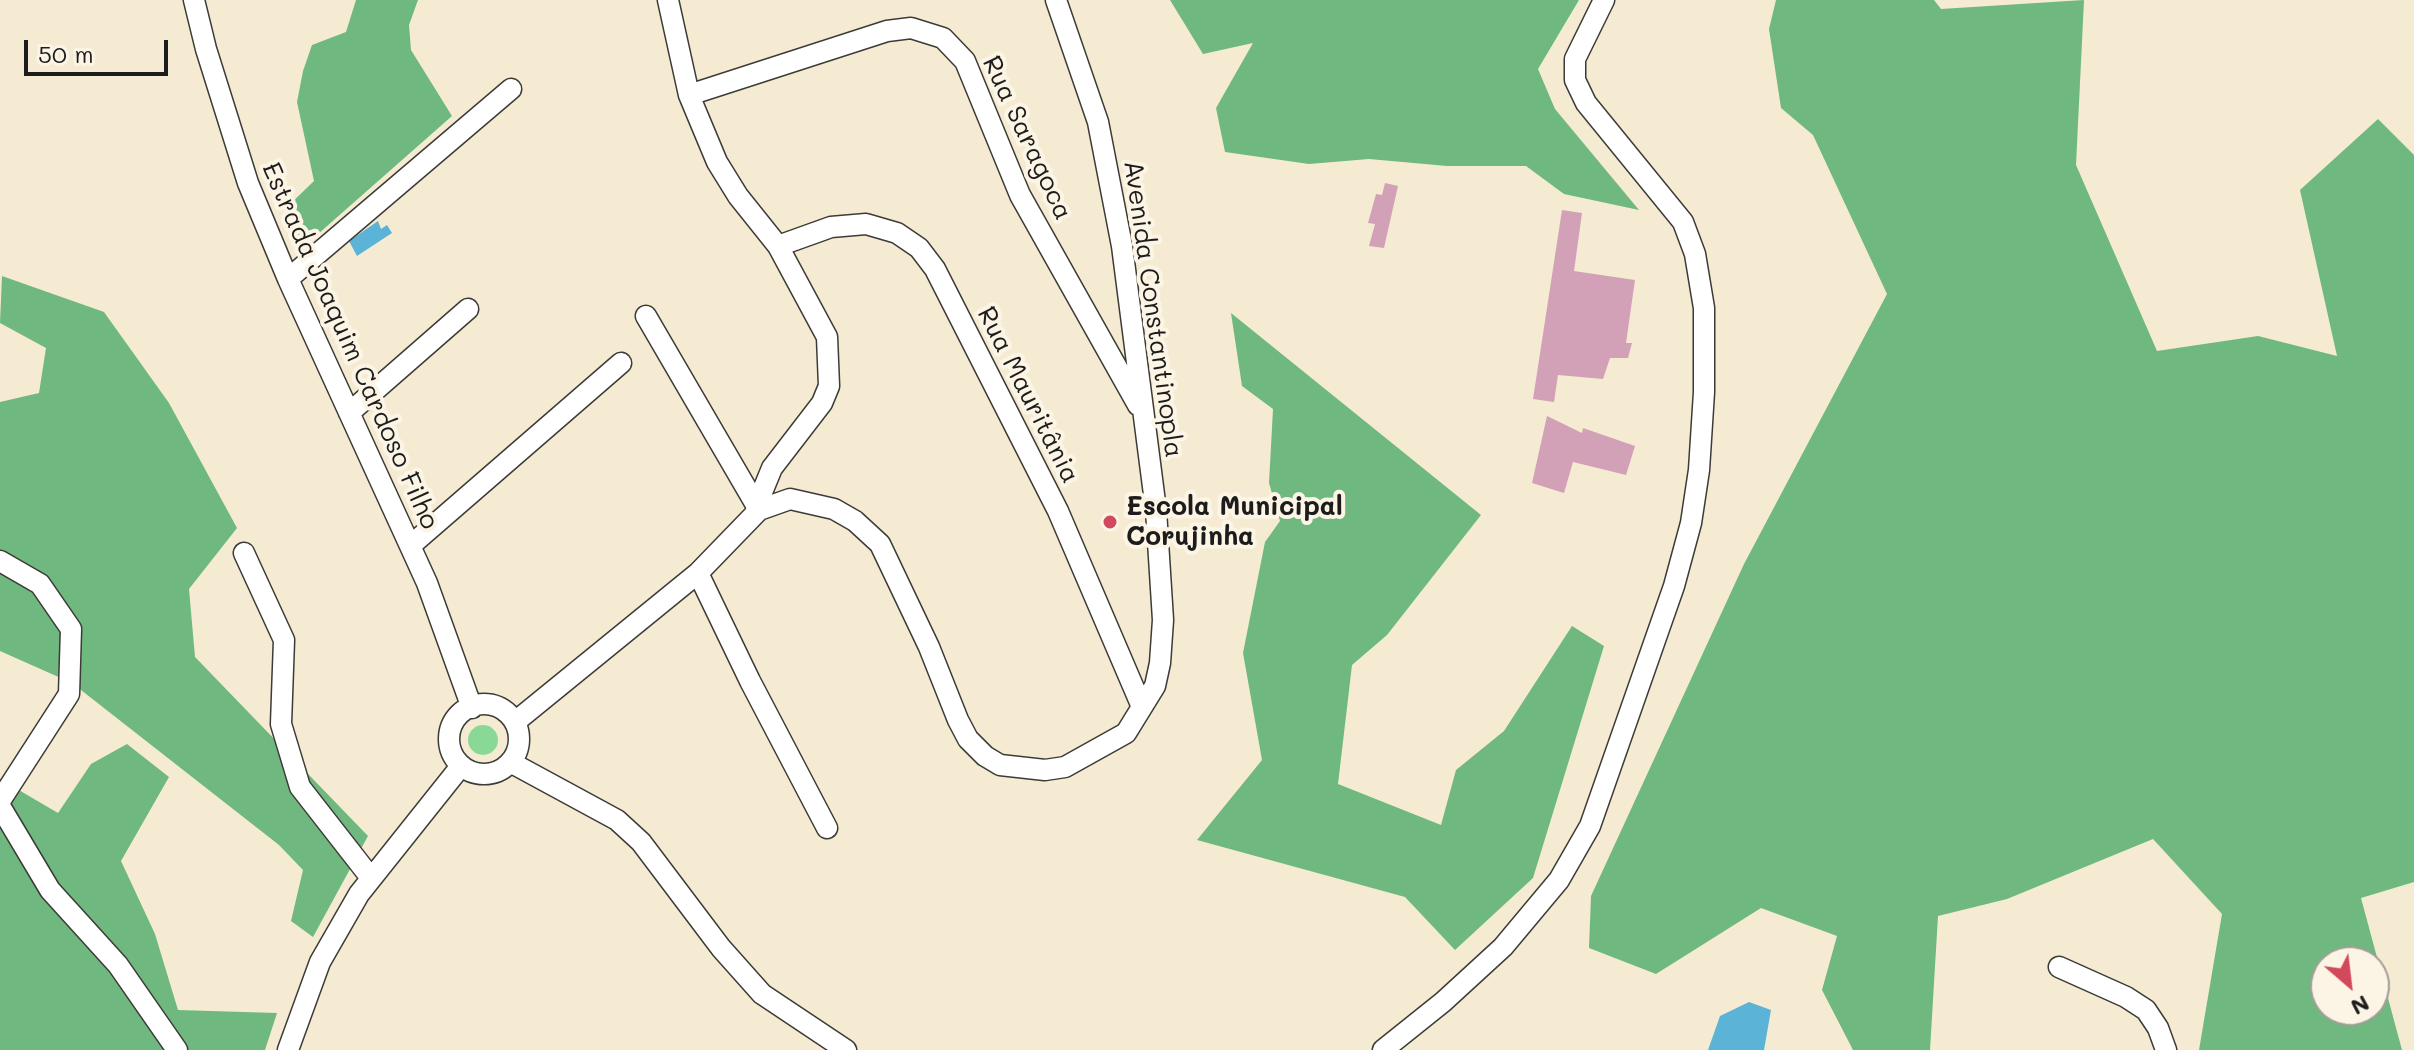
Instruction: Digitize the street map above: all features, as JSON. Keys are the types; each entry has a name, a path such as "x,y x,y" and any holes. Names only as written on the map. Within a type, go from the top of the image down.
{"street":[{"name":"Estrada Joaquim Cardoso Filho","path":"194,0 233,138 288,279 410,546 472,708"},
{"path":"515,722 698,573 758,509 772,468 812,419 829,386 827,337 778,246 729,182 689,95 668,0"},
{"name":"Avenida Constantinopla","path":"758,509 790,499 805,500 834,509 868,531 880,544 968,739 1000,765 1029,771 1065,767 1126,733 1155,686 1163,620 1156,510 1122,246 1098,122 1056,0"},
{"path":"1383,1050 1443,1002 1503,947 1559,880 1583,839 1674,586 1691,523 1699,470 1704,392 1704,308 1695,254 1683,222 1586,103 1575,80 1575,59 1604,0"},
{"name":"Rua Saragoca","path":"689,95 887,31 911,28 943,38 965,61 1020,195 1142,413"},
{"path":"288,279 511,89"},
{"name":"Rua Mauritânia","path":"778,246 831,227 866,224 897,233 919,248 935,269 1058,511 1142,707"},
{"path":"349,413 468,309"},
{"path":"646,316 758,509"},
{"path":"410,546 621,363"},
{"path":"244,553 284,640 281,724 300,787 371,878"},
{"path":"0,561 40,584 71,629 69,694 0,804 50,890 118,965 177,1050"},
{"path":"698,573 827,828"},
{"path":"490,704 508,714 515,722 519,741 510,762 489,774 461,766 450,748 450,730 459,714 472,708 490,704"},
{"path":"510,762 617,820 641,842 721,948 762,994 846,1050"},
{"path":"288,1050 320,962 371,878 461,766"},
{"path":"2059,967 2126,997 2146,1010 2158,1028 2166,1050"}],"green space":[{"path":"356,0 418,0 409,25 411,50 452,116 301,249 285,209 314,181 297,102 303,71 312,45 346,32"},
{"path":"1170,0 1579,0 1538,69 1555,109 1639,210 1564,194 1526,166 1447,166 1369,159 1309,164 1225,152 1216,108 1253,43 1203,54"},
{"path":"1776,0 1934,0 1941,9 2084,0 2076,165 2157,351 2258,336 2337,356 2300,190 2378,119 2414,155 2414,882 2361,898 2374,946 2310,946 2310,1026 2390,1026 2390,1006 2402,1050 2199,1050 2222,914 2153,839 2007,899 1938,916 1930,1050 1853,1050 1822,990 1837,936 1761,908 1656,974 1589,948 1591,896 1744,564 1887,294 1813,135 1781,108 1769,29"},
{"path":"2,276 104,312 169,403 237,528 189,589 195,657 368,836 313,937 291,921 303,870 279,845 72,683 0,651 0,402 39,393 46,348 0,323"},
{"path":"1231,313 1481,515 1387,635 1352,665 1338,784 1441,825 1456,770 1504,731 1572,626 1604,646 1533,878 1455,950 1405,897 1197,840 1262,760 1243,653 1265,542 1280,521 1269,483 1273,409 1242,386"},
{"path":"483,725 494,729 498,740 494,751 483,755 472,751 468,740 472,729"},
{"path":"127,744 169,777 121,861 155,934 178,1010 277,1013 265,1050 0,1050 0,779 58,813 91,764"}],"water":[{"path":"378,221 381,229 387,225 392,233 357,256 349,241"},
{"path":"1749,1002 1771,1010 1764,1050 1708,1050 1720,1016"}],"building":[{"path":"1385,183 1398,186 1384,248 1369,246 1375,224 1368,223 1376,194 1382,195"},
{"path":"1562,210 1582,213 1574,271 1635,280 1626,343 1632,343 1628,358 1610,358 1603,379 1558,375 1554,402 1533,399"},
{"path":"1547,416 1582,433 1583,428 1635,446 1626,475 1573,462 1564,493 1532,483"}],"place":[{"name":"Escola Municipal Corujinha","path":"1110,522"}]}
